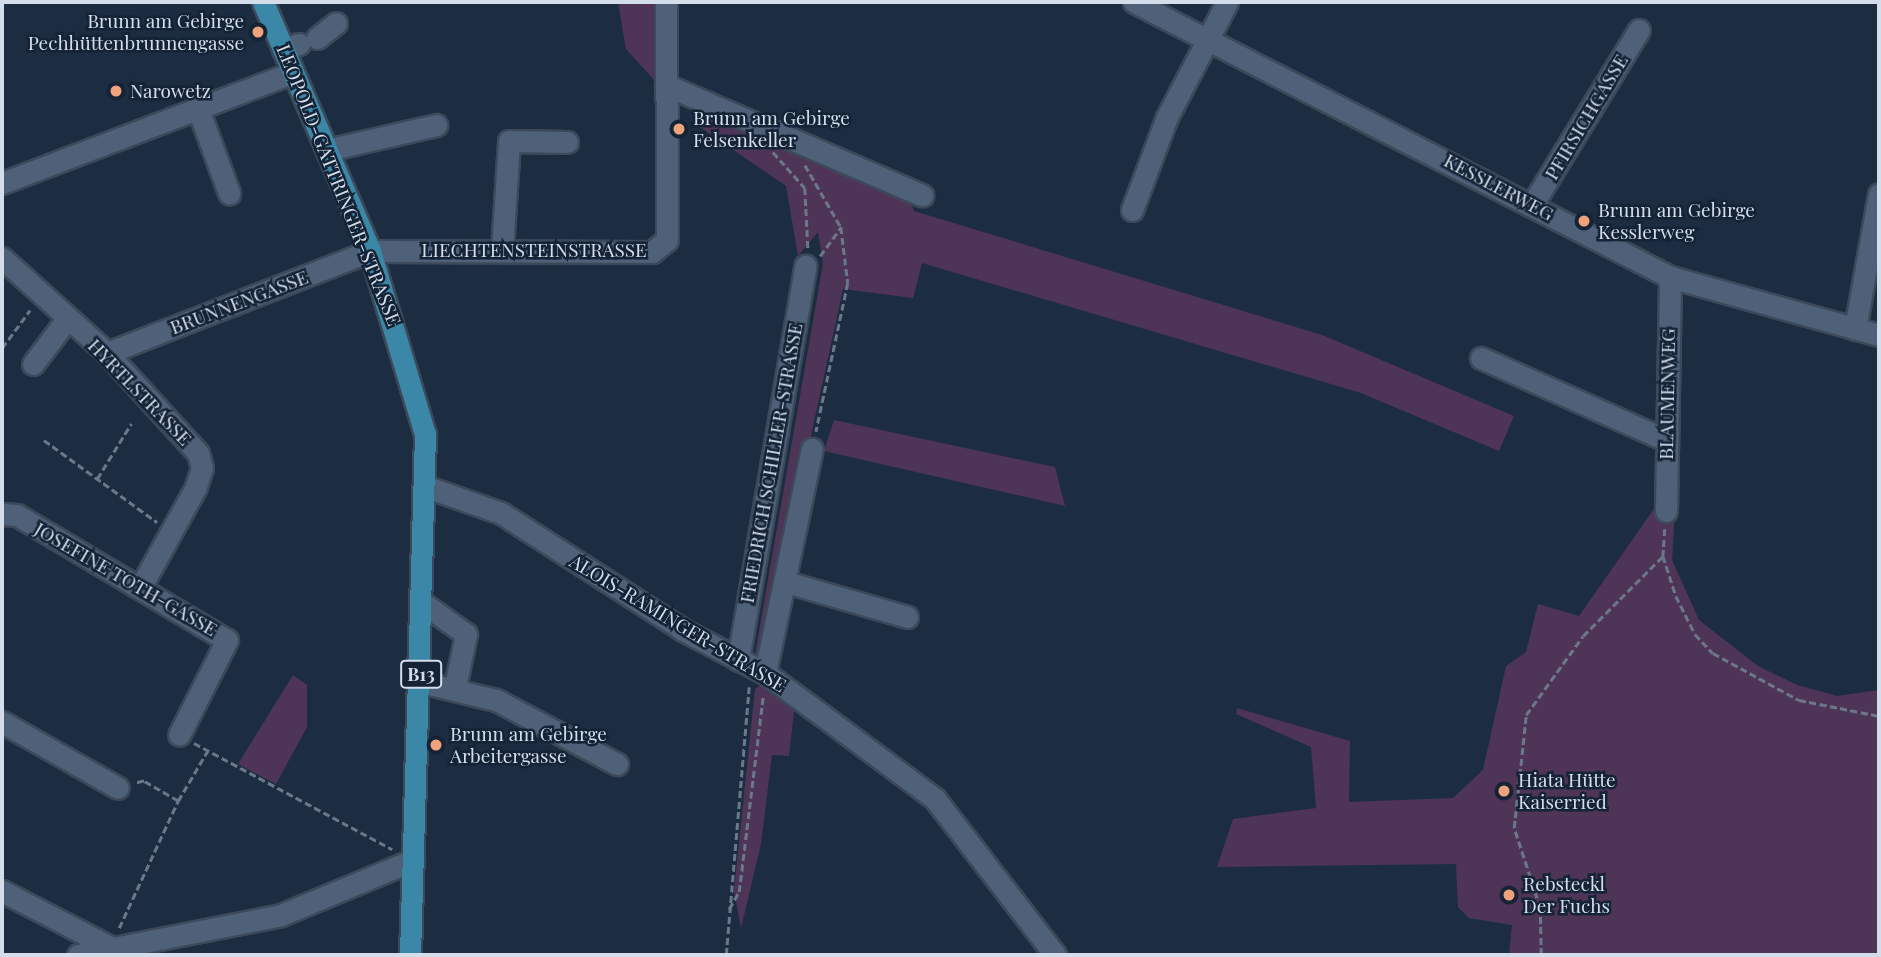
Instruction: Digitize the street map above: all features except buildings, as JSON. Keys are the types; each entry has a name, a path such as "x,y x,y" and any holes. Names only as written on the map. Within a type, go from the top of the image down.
{"main road":[{"name":"LEOPOLD-GATTRINGER-STRASSE","path":"262,2 300,44 292,73 370,251 413,378 428,487 421,681 403,864 410,955"}],"street":[{"name":"LIECHTENSTEINSTRASSE","path":"370,251 652,252 667,240 666,2"},
{"name":"KESSLERWEG","path":"1134,2 1208,36 1670,277 1879,335"},
{"path":"1132,210 1167,117 1227,2"},
{"path":"300,44 336,23"},
{"name":"PFIRSICHGASSE","path":"1532,205 1639,30"},
{"path":"2,183 292,73"},
{"path":"666,85 922,195"},
{"path":"198,109 229,193"},
{"path":"327,150 436,125"},
{"path":"502,250 509,141 567,142"},
{"path":"1855,329 1879,194"},
{"name":"BRUNNENGASSE","path":"107,353 370,251"},
{"name":"HYRTLSTRASSE","path":"2,258 40,296 107,353 198,453 202,468 171,533 140,588"},
{"name":"FRIEDRICH SCHILLER-STRASSE","path":"752,667 805,266"},
{"name":"BLAUMENWEG","path":"1666,511 1670,277"},
{"path":"33,364 66,319"},
{"path":"1481,358 1666,440"},
{"path":"752,667 786,582 812,449"},
{"name":"ALOIS-RAMINGER-STRASSE","path":"428,487 501,513 752,667 935,799 1055,955"},
{"name":"JOSEFINE TOTH-GASSE","path":"2,514 17,515 227,640 179,735"},
{"path":"786,582 907,617"},
{"path":"424,604 466,634 455,687"},
{"path":"421,681 455,687 496,700 617,764"},
{"path":"2,722 118,788"},
{"path":"78,955 281,915 403,864"},
{"path":"2,891 110,947"}],"path":[{"path":"768,146 805,188 805,266 813,265 841,227"},
{"path":"803,163 841,227 848,284 812,449"},
{"path":"2,348 40,296"},
{"path":"97,479 131,424"},
{"path":"44,440 171,533"},
{"path":"1666,511 1664,556 1695,635 1734,668 1799,700 1879,716"},
{"path":"1541,955 1540,908 1514,828 1526,715 1583,636 1664,556"},
{"path":"727,911 739,892 752,667"},
{"path":"726,955 727,911 752,667"},
{"path":"179,735 394,850 403,864"},
{"path":"110,947 178,801 208,750"},
{"path":"118,788 144,781 178,801"}],"shaded area":[{"path":"618,2 656,2 656,82 626,49"},
{"path":"712,109 909,197 914,211 1322,335 1514,416 1499,451 1361,393 922,263 913,298 843,289 763,656 755,654 823,264 818,232 798,256 786,186 700,127"},
{"path":"834,420 1055,467 1065,506 824,451"},
{"path":"1677,476 1672,560 1699,620 1758,666 1797,685 1837,696 1879,690 1879,955 1509,955 1512,925 1469,918 1458,907 1456,864 1217,867 1233,819 1316,808 1311,747 1236,714 1237,708 1350,741 1349,802 1453,798 1483,770 1506,666 1526,652 1538,604 1579,616"},
{"path":"293,675 307,685 307,727 276,784 238,764"},
{"path":"762,684 795,703 789,756 772,755 761,844 741,928 734,891 755,689"}],"place":[{"name":"Brunn am Gebirge Pechhüttenbrunnengasse","path":"258,32"},
{"name":"Narowetz","path":"116,91"},
{"name":"Brunn am Gebirge Felsenkeller","path":"679,129"},
{"name":"Brunn am Gebirge Kesslerweg","path":"1584,221"},
{"name":"Brunn am Gebirge Arbeitergasse","path":"436,745"},
{"name":"Hiata Hütte Kaiserried","path":"1504,791"},
{"name":"Rebsteckl Der Fuchs","path":"1509,895"}]}
